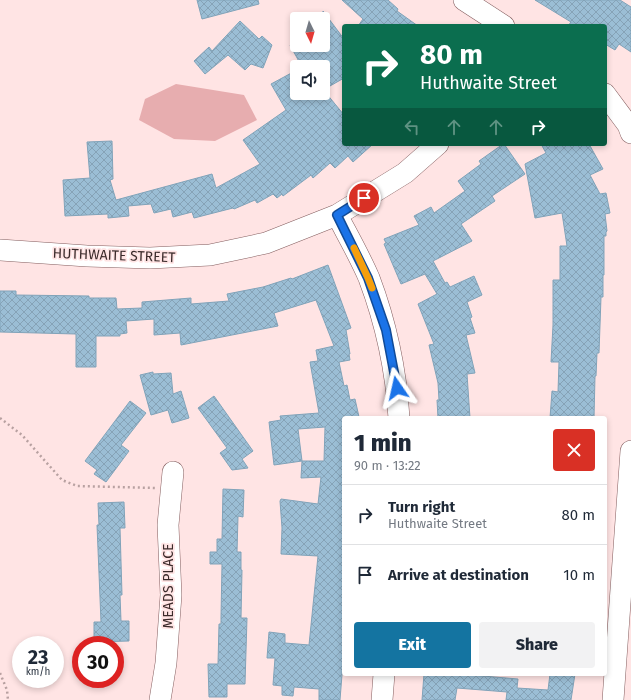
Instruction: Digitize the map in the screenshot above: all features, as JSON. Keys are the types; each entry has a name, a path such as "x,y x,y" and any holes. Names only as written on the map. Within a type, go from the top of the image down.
{"street":[{"path":"464,0 501,24"},
{"path":"607,97 628,125 631,133"},
{"name":"HUTHWAITE STREET","path":"0,250 87,256 150,258 210,255 266,243 337,215 405,173 436,146"},
{"path":"337,215 368,278 386,330 397,388 398,416"},
{"path":"613,700 624,636 631,451"},
{"name":"MEADS PLACE","path":"160,700 166,663 171,595 168,526 172,481"},
{"path":"382,700 384,676"}],"path":[{"path":"0,418 22,435 62,480 77,486 172,481"},
{"path":"0,673 7,690 8,700"}],"shaded area":[{"path":"176,84 244,95 257,120 215,141 174,139 139,120 145,99"}],"building":[{"path":"197,0 258,0 259,4 202,19"},
{"path":"342,0 388,0 398,9 397,11 415,24 359,24 363,19"},
{"path":"535,0 620,0 631,7 631,52 619,44 615,50 607,45 607,24 570,24 571,22"},
{"path":"330,20 342,36 342,79 330,86 330,60 298,60 294,52 330,52"},
{"path":"240,21 259,39 262,36 272,45 263,68 251,64 245,70 228,55 205,74 194,61 209,47 212,51"},
{"path":"290,74 290,100 330,100 330,98 342,113 342,146 371,146 353,162 348,156 335,168 330,163 313,178 311,175 283,196 282,194 277,198 273,194 257,203 255,200 234,209 194,218 192,212 173,217 171,209 154,213 151,204 128,206 129,216 108,218 108,214 65,216 63,180 90,178 87,142 112,141 113,179 110,180 116,200 212,174 216,188 260,164 243,140 286,110 271,84"},
{"path":"500,146 505,146 525,174 492,196 495,201 461,224 472,241 433,261 445,283 447,282 450,287 474,276 482,295 467,302 475,333 466,335 475,373 467,374 470,416 438,416 438,383 429,345 434,344 418,304 437,294 425,274 401,284 384,244 386,243 384,239 419,225 414,216 431,207 434,213 465,191 458,181 481,164 479,161"},
{"path":"542,146 590,146 603,169 590,175 600,194 606,193 610,213 605,214 607,231 606,236 604,236 603,297 601,297 599,353 597,353 595,376 594,416 550,416 552,391 558,392 559,362 551,362 553,280 560,280 560,246 567,246 562,213 535,218 525,164 546,153"},
{"path":"328,265 351,328 346,330 350,360 339,362 344,386 347,385 350,400 355,399 359,416 342,416 342,675 340,700 319,700 319,689 294,687 293,696 282,695 282,686 273,685 275,658 267,658 269,632 285,634 285,643 309,645 318,556 281,554 282,528 280,501 281,499 318,504 321,477 301,478 302,461 274,465 269,422 281,420 280,416 319,413 310,362 318,361 316,350 334,346 316,300 274,313 278,326 181,345 180,333 154,335 154,319 126,321 127,333 120,334 120,336 96,336 96,367 76,367 76,334 0,332 0,291 16,291 16,295 116,298 117,309 142,308 142,302 191,298 191,304 229,301 227,294 263,287 291,278 292,279","holes":["325,427 324,461 302,461 298,429"]},
{"path":"153,372 153,374 171,373 173,394 181,391 189,418 172,423 168,410 151,415 140,375"},
{"path":"214,396 253,451 242,459 248,468 232,470 220,453 227,448 198,408"},
{"path":"130,401 146,413 121,445 129,451 106,482 94,474 97,470 85,461"},
{"path":"223,489 244,490 243,517 238,516 237,552 241,552 241,618 247,618 245,684 227,684 227,697 209,697 208,664 218,664 219,624 221,624 222,564 210,564 210,552 217,552 217,539 222,539"},
{"path":"124,502 125,528 120,528 122,595 120,595 121,621 129,621 129,641 124,641 124,636 94,636 94,622 101,622 97,525 99,525 98,503"},
{"path":"424,676 483,676 518,679 517,688 548,690 550,676 575,676 571,700 506,700 507,692 457,688 455,700 422,700"}],"slow traffic":[{"path":"354,248 372,288"}],"route":[{"path":"364,198 337,215 368,278 386,330 397,388"}]}
